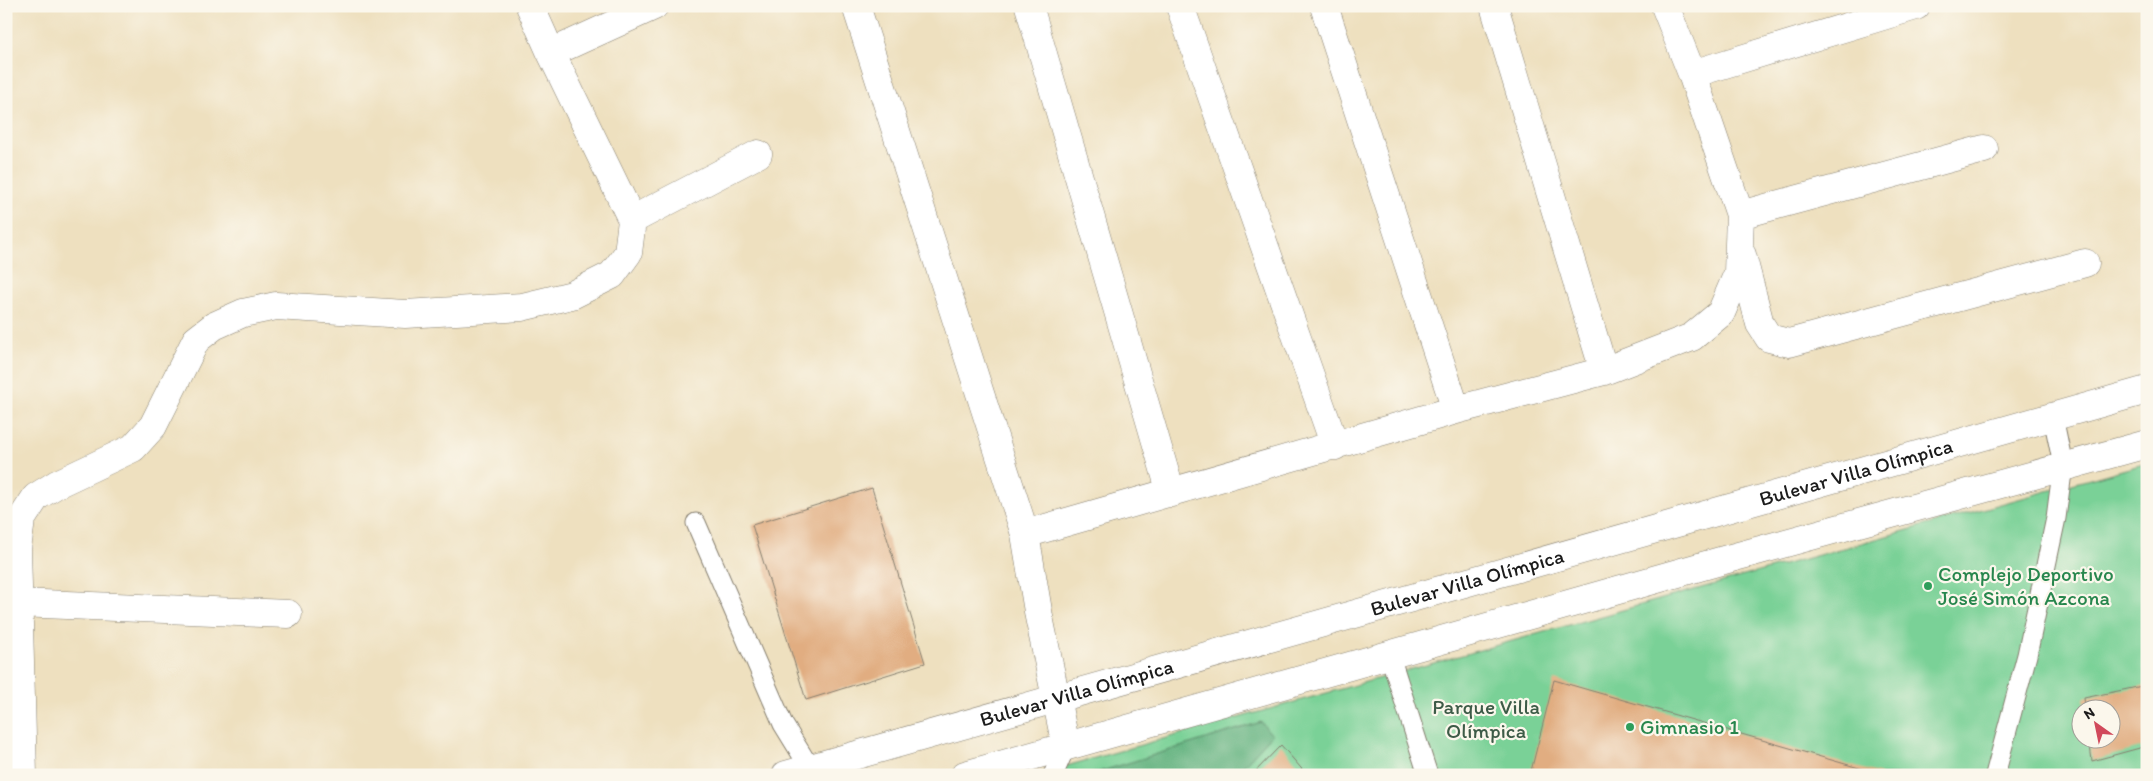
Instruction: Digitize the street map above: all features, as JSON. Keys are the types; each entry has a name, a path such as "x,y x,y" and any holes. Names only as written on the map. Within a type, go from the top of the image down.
{"street":[{"path":"23,775 17,548 21,520 36,497 56,484 133,448 153,426 196,340 214,326 243,313 276,306 405,314 522,307 572,296 612,275 628,253 632,220 530,6"},
{"path":"551,53 654,6"},
{"path":"856,6 1025,534 1066,746"},
{"path":"1029,6 1171,492"},
{"path":"1180,6 1334,446"},
{"path":"1324,6 1456,410"},
{"path":"1494,6 1604,371"},
{"path":"1025,534 1456,410 1604,371 1692,337 1722,313 1738,273 1741,249 1740,215 1692,74 1665,6"},
{"path":"1692,74 1916,6"},
{"path":"1740,215 1984,149"},
{"path":"632,220 758,154"},
{"path":"1741,249 1760,324 1769,338 1789,343 2085,263"},
{"name":"Bulevar Villa Olímpica","path":"798,771 1056,700 2147,390"},
{"path":"965,775 2147,444"},
{"path":"18,603 288,614"}],"lane":[{"path":"1995,775 2027,655 2056,518 2063,466 2052,417"},
{"path":"696,523 783,724 798,771"},
{"path":"1390,656 1428,775"},
{"path":"1053,775 1066,746"}],"green space":[{"name":"Complejo Deportivo José Simón Azcona","path":"2147,463 2147,775 1034,775"},
{"path":"1261,722 1272,735 1235,775 1089,775"}],"building":[{"path":"872,488 925,663 806,700 752,525"},
{"name":"Gimnasio 1","path":"1554,680 1880,774 1880,775 1530,775"},
{"path":"2147,685 2147,746 2092,761 2090,748 2120,748 2120,698 2084,698"},
{"path":"1281,745 1307,775 1252,775"}],"place":[{"name":"Complejo Deportivo José Simón Azcona","path":"1928,586"},
{"name":"Gimnasio 1","path":"1630,727"}],"park label":[{"name":"Parque Villa Olímpica","path":"1486,719"}]}
